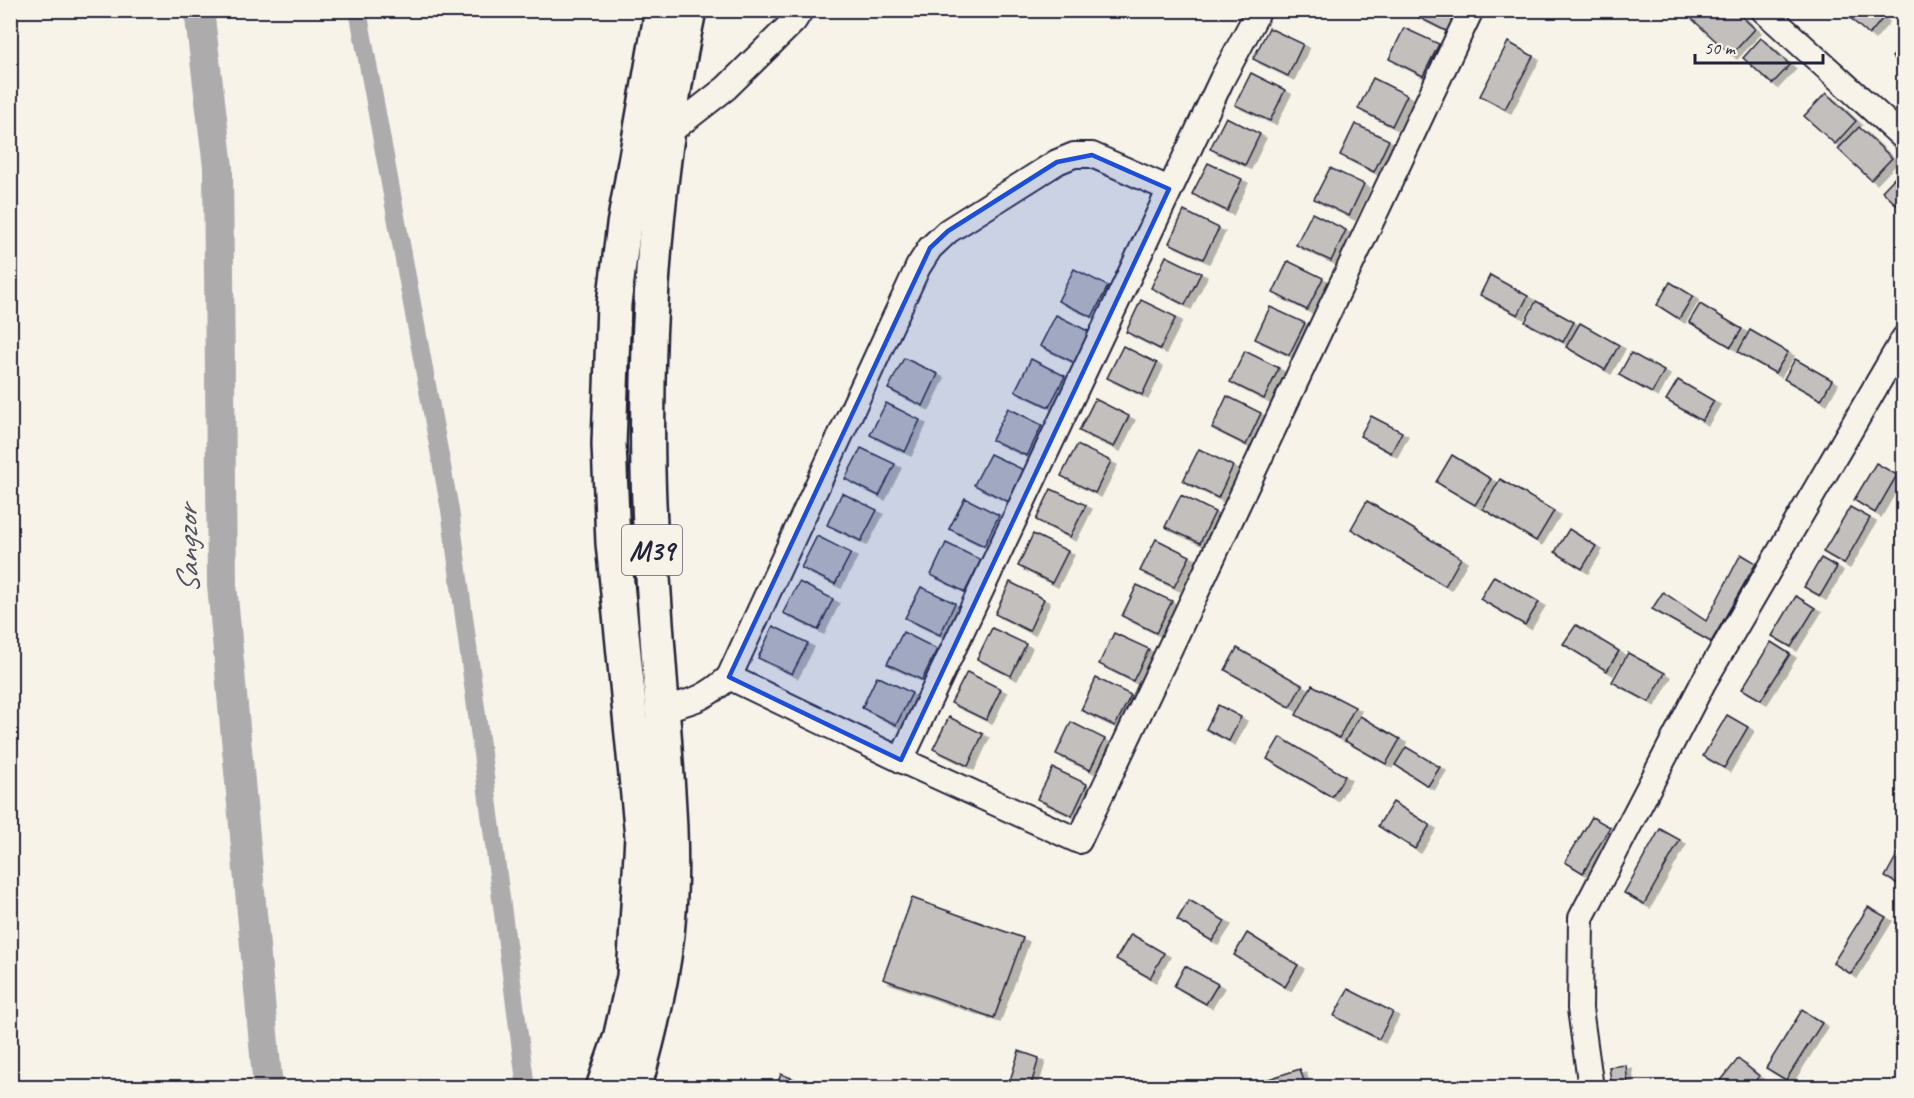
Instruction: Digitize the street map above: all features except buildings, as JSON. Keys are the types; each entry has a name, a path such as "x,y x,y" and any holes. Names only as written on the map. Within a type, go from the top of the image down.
{"highway":[{"name":"M39","path":"603,1088 620,1040 634,977 642,836 613,543 609,444 614,304 624,225 662,10"},
{"name":"M39","path":"634,1088 649,1038 661,979 669,912 671,833 651,537 648,472 648,350 653,251 667,134 689,10"},
{"path":"613,543 620,549 634,553 643,548 651,537"}],"street":[{"path":"667,134 726,88 794,21 801,10"},
{"path":"901,760 1169,189 1222,79 1259,10"},
{"path":"729,677 901,760 1078,841 1471,10"},
{"path":"1763,10 1904,138"},
{"path":"663,709 691,702 712,693 729,677 918,267 930,248 948,231 1057,162 1074,155 1092,155 1169,189"},
{"path":"1591,1088 1580,1009 1581,918 1703,683 1904,339"}],"highlighted area":[{"path":"1092,155 1169,189 901,760 729,677 930,248 948,231 1057,162"}],"waterway":[{"name":"Sangzor","path":"199,10 218,167 222,585 268,1088"},
{"path":"358,10 450,510 526,1088"}]}
